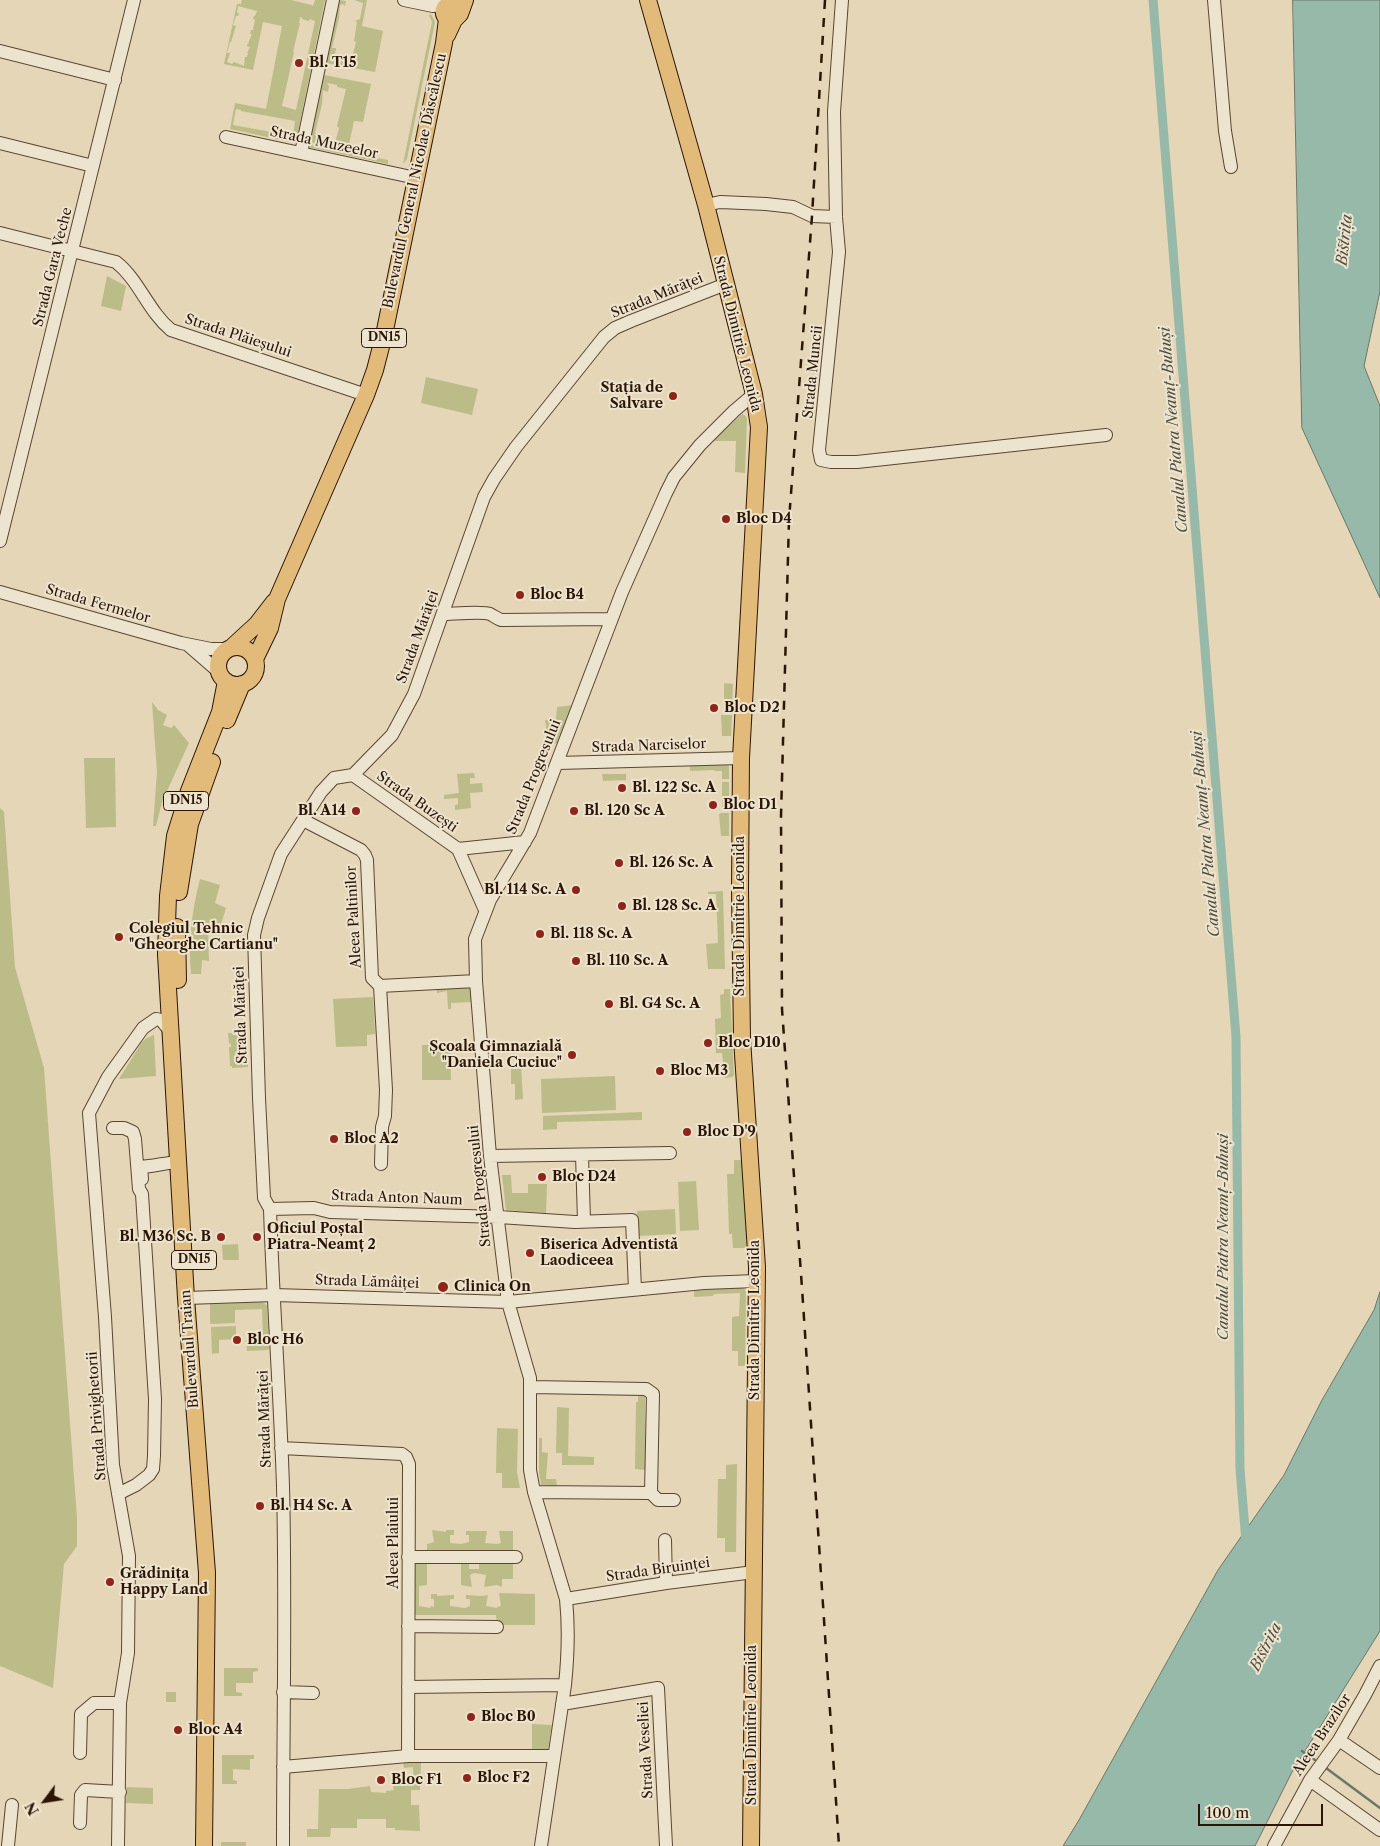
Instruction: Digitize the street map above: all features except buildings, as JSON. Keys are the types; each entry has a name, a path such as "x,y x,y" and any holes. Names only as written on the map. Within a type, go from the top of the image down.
{"main road":[{"name":"Strada Dimitrie Leonida","path":"648,0 706,205 754,394 759,427 741,758 740,984 756,1280 751,1846"},
{"name":"Bulevardul General Nicolae Dăscălescu","path":"255,659 270,628 277,599 366,395 375,370 384,335 451,8"},
{"name":"Bulevardul General Nicolae Dăscălescu","path":"230,648 257,624 277,599"},
{"path":"230,648 248,650 255,659"},
{"name":"DN15","path":"222,677 220,657 230,648"},
{"name":"DN15","path":"242,684 253,677 256,665 255,659"},
{"path":"222,677 236,685 242,684"},
{"name":"Bulevardul Traian","path":"211,1846 214,1634 212,1546 178,1162 166,945 168,896 174,836 195,775 220,712 222,677"},
{"name":"Bulevardul Traian","path":"204,1846 207,1573 191,1298 180,1051 177,910 181,872 190,824 235,697 242,684"}],"street":[{"name":"Strada Gara Veche","path":"0,541 134,0"},
{"path":"302,153 333,0"},
{"path":"404,0 451,8"},
{"name":"Strada Muncii","path":"842,0 834,112 836,217 839,252 820,450 821,460 857,462 1106,435"},
{"path":"1214,0 1225,131 1231,167"},
{"path":"0,51 115,80"},
{"name":"Strada Muzeelor","path":"226,137 416,178"},
{"path":"0,143 93,166"},
{"path":"706,205 720,202 766,204 792,207 812,216 836,217"},
{"name":"Strada Plăieșului","path":"0,233 116,262 127,271 160,321 171,330 366,395"},
{"name":"Strada Mărăței","path":"283,1846 285,1627 281,1448 270,1209 264,1198 258,1088 254,934 258,918 281,854 330,780 353,775 392,735 400,722 414,694 477,516 494,479 516,447 593,349 615,328 726,284"},
{"name":"Strada Progresului","path":"541,1846 568,1658 566,1599 534,1492 530,1470 531,1387 528,1369 508,1302 490,1156 476,981 475,940 485,910 530,833 611,619 647,531 674,476 700,445 754,394"},
{"name":"Strada Fermelor","path":"0,592 187,645 211,649 230,648"},
{"path":"443,614 483,613 490,614 494,618 501,620 611,619"},
{"name":"Strada Fermelor","path":"187,645 222,677"},
{"name":"Strada Narciselor","path":"558,763 741,758"},
{"name":"Strada Buzești","path":"353,775 458,849 485,910"},
{"name":"Aleea Paltinilor","path":"303,820 354,846 365,855 367,860 372,978 380,986 386,1090 386,1116 382,1127 381,1164"},
{"path":"458,849 525,842"},
{"path":"380,986 476,981"},
{"name":"Strada Privighetorii","path":"118,1846 120,1704 128,1653 130,1556 112,1465 105,1317 89,1113 108,1077 143,1028 156,1019 160,1020 170,1031"},
{"path":"118,1494 136,1485 149,1475 153,1468 154,1456 156,1399 138,1122"},
{"path":"113,1128 124,1128 133,1132 139,1189 142,1194"},
{"path":"490,1156 670,1153"},
{"path":"582,1155 584,1221"},
{"path":"141,1168 178,1162"},
{"name":"Strada Anton Naum","path":"270,1209 314,1208 330,1212 499,1217 575,1222 632,1220 635,1289"},
{"name":"Strada Lămâiței","path":"191,1298 274,1295 508,1302 635,1289 756,1280"},
{"path":"531,1387 646,1389 650,1391 653,1394 651,1493"},
{"name":"Aleea Plaiului","path":"281,1448 402,1454 406,1457 409,1464 408,1756"},
{"path":"534,1492 651,1493 658,1500 674,1500"},
{"path":"665,1540 666,1582"},
{"path":"408,1557 516,1557"},
{"name":"Strada Biruinței","path":"566,1599 666,1582 754,1572"},
{"path":"408,1626 497,1627"},
{"name":"Aleea Brazilor","path":"1274,1846 1310,1780 1339,1740 1380,1666"},
{"path":"408,1687 565,1685"},
{"name":"Strada Veseliei","path":"562,1704 658,1688 666,1846"},
{"path":"283,1692 313,1693"},
{"path":"80,1753 81,1714 94,1703 120,1704"},
{"path":"1339,1740 1380,1768"},
{"path":"283,1767 408,1756 554,1756"},
{"path":"1310,1780 1380,1830"},
{"path":"80,1823 81,1795 85,1790 120,1792"},
{"path":"8,1846 12,1805"}],"green space":[{"path":"242,0 291,0 313,6 315,0 325,0 295,143 230,129 235,103 266,109 282,26 263,22 253,70 224,64 237,4 241,4","holes":["238,6 257,11 253,19 255,20 253,30 251,30 250,34 252,34 247,46 250,47 247,57 245,57 244,66 234,62 232,64 227,62 230,53 227,53 236,26 233,25 239,13 237,13","300,18 315,21 296,110 282,106","236,109 295,121 293,136 233,125"]},
{"path":"337,0 346,1 345,6 343,4 340,5 332,48 336,48 333,55 352,58 356,42 354,41 357,22 355,21 360,19 363,3 354,0 367,0 362,26 383,31 375,72 326,63"},
{"path":"431,14 435,22 407,159 403,164 432,22 429,15"},
{"path":"322,76 371,84 363,122 354,121 348,149 388,160 388,164 308,147","holes":["327,83 337,85 337,87 346,89 335,143 317,142 319,133 315,133 322,104 323,90 328,92 329,86"]},
{"path":"107,276 126,286 121,311 101,306"},
{"path":"426,377 478,389 472,415 421,403"},
{"path":"742,414 746,416 747,420 745,473 735,472 736,441 712,441"},
{"path":"724,683 733,684 732,708 724,709"},
{"path":"152,702 158,710 167,715 163,725 171,728 174,725 189,743 162,802 156,826 153,826 157,772"},
{"path":"574,705 560,743 547,744 545,720 556,719 557,707"},
{"path":"721,715 732,715 731,736 722,736"},
{"path":"84,758 115,758 116,827 86,828"},
{"path":"728,765 729,779 722,779 722,771 690,771 690,766"},
{"path":"474,773 475,778 470,778 470,784 482,783 483,792 470,793 471,808 455,810 458,798 444,799 444,795 459,793 457,774"},
{"path":"602,774 626,774 626,780 603,781"},
{"path":"722,782 729,782 729,808 722,808"},
{"path":"0,808 4,812 15,967 44,1068 77,1518 77,1546 64,1564 53,1688 0,1666"},
{"path":"729,813 729,836 721,836 719,814"},
{"path":"200,879 220,885 215,903 226,908 221,924 210,921 208,926 209,961 202,960 201,974 191,974 191,926"},
{"path":"723,891 725,969 708,969 706,944 718,943 716,894 708,894 708,892"},
{"path":"470,986 472,1002 451,1003 451,1009 448,1009 447,991 437,993 436,988"},
{"path":"724,989 730,989 734,1075 725,1078 722,1053 716,1053 715,1019 721,1018 720,995 724,994"},
{"path":"373,997 375,1034 367,1035 367,1046 336,1047 333,999"},
{"path":"247,1032 248,1067 232,1068 230,1066 229,1047 231,1047 231,1044 229,1043 228,1033 237,1035 237,1033"},
{"path":"154,1035 156,1076 119,1079 142,1042"},
{"path":"422,1045 450,1045 451,1080 422,1080"},
{"path":"521,1065 523,1099 515,1100 515,1084 511,1084 511,1066"},
{"path":"615,1076 616,1110 542,1113 541,1079"},
{"path":"642,1112 642,1120 557,1122 557,1129 543,1130 543,1116"},
{"path":"734,1160 742,1160 747,1248 733,1248 732,1234 729,1234 727,1174 734,1174"},
{"path":"502,1175 511,1175 512,1193 528,1193 528,1184 547,1184 546,1213 506,1210"},
{"path":"696,1181 699,1230 680,1231 678,1182"},
{"path":"675,1209 676,1234 638,1236 637,1211"},
{"path":"238,1244 239,1260 223,1260 222,1245"},
{"path":"741,1287 746,1292 745,1366 738,1366 738,1351 732,1351 732,1317 739,1316 740,1293 694,1297 694,1291"},
{"path":"263,1302 267,1306 269,1349 267,1350 247,1351 246,1340 263,1339 262,1309 235,1310 235,1323 210,1324 210,1304"},
{"path":"236,1326 236,1339 219,1340 219,1353 212,1354 211,1327"},
{"path":"600,1391 644,1394 645,1470 635,1469 636,1402 638,1402 638,1396 600,1395"},
{"path":"557,1407 569,1408 568,1456 594,1457 594,1465 562,1465 562,1453 556,1453"},
{"path":"497,1428 518,1429 517,1472 520,1488 502,1488 502,1473 496,1473"},
{"path":"539,1438 542,1438 542,1452 548,1453 546,1479 556,1479 557,1486 541,1485"},
{"path":"737,1464 736,1552 725,1552 725,1538 717,1538 718,1479 726,1479 726,1465"},
{"path":"432,1530 446,1532 446,1530 454,1530 454,1535 450,1535 450,1543 461,1544 469,1542 469,1535 466,1535 466,1531 487,1531 485,1543 497,1544 501,1543 499,1531 513,1531 513,1579 502,1579 502,1587 497,1585 484,1587 486,1575 474,1573 470,1575 472,1587 461,1585 461,1563 469,1563 469,1569 479,1569 479,1557 427,1557 427,1544 434,1542"},
{"path":"413,1563 427,1563 427,1585 419,1586 419,1606 434,1607 434,1599 431,1599 431,1594 437,1594 437,1596 454,1595 454,1599 450,1599 450,1606 465,1608 470,1606 470,1599 466,1599 466,1595 488,1595 486,1606 497,1608 501,1606 499,1593 535,1594 535,1625 497,1625 496,1615 413,1615"},
{"path":"224,1668 258,1668 258,1671 253,1672 253,1683 236,1683 236,1692 242,1693 242,1696 224,1696"},
{"path":"166,1692 176,1692 176,1702 166,1702"},
{"path":"532,1724 552,1725 548,1749 532,1749"},
{"path":"222,1755 254,1755 254,1759 250,1759 250,1770 233,1769 233,1780 237,1781 237,1784 222,1784"},
{"path":"403,1762 421,1763 420,1790 411,1790 411,1805 419,1805 420,1831 386,1828 386,1819 357,1819 357,1828 331,1828 330,1837 307,1837 307,1829 318,1829 319,1789 348,1789 370,1786 371,1792 386,1793 386,1791 394,1790 393,1784 414,1781 413,1767 404,1768"},
{"path":"127,1787 153,1788 153,1804 126,1803"},
{"path":"221,1842 246,1842 246,1846 221,1846"}],"water":[{"name":"Bistrița","path":"1293,0 1380,0 1380,291 1364,366 1380,406 1380,598 1302,428"},
{"name":"Bistrița","path":"1380,1292 1380,1631 1292,1772 1255,1846 1063,1846 1218,1570 1284,1475 1322,1400 1374,1310"}],"waterway":[{"name":"Canalul Piatra Neamț-Buhuși","path":"1153,0 1236,1037 1240,1469 1246,1542"},
{"path":"1302,1751 1315,1760"},
{"path":"1326,1768 1380,1808"}],"railway":[{"path":"825,0 812,216 789,520 781,816 782,1009 839,1846"}],"place":[{"name":"Bl. T15","path":"299,63"},
{"name":"Stația de Salvare","path":"673,396"},
{"name":"Bloc D4","path":"726,519"},
{"name":"Bloc B4","path":"520,595"},
{"name":"Bloc D2","path":"714,708"},
{"name":"Bl. 122 Sc. A","path":"622,788"},
{"name":"Bloc D1","path":"713,805"},
{"name":"Bl. A14","path":"356,811"},
{"name":"Bl. 120 Sc A","path":"574,811"},
{"name":"Bl. 126 Sc. A","path":"619,863"},
{"name":"Bl. 114 Sc. A","path":"576,890"},
{"name":"Bl. 128 Sc. A","path":"622,906"},
{"name":"Bl. 118 Sc. A","path":"540,934"},
{"name":"Colegiul Tehnic \"Gheorghe Cartianu\"","path":"119,937"},
{"name":"Bl. 110 Sc. A","path":"576,961"},
{"name":"Bl. G4 Sc. A","path":"609,1004"},
{"name":"Bloc D10","path":"708,1043"},
{"name":"Școala Gimnazială \"Daniela Cuciuc\"","path":"572,1055"},
{"name":"Bloc M3","path":"660,1071"},
{"name":"Bloc D'9","path":"687,1132"},
{"name":"Bloc A2","path":"334,1139"},
{"name":"Bloc D24","path":"542,1177"},
{"name":"Bl. M36 Sc. B","path":"221,1237"},
{"name":"Oficiul Poștal Piatra-Neamț 2","path":"257,1237"},
{"name":"Biserica Adventistă Laodiceea","path":"530,1253"},
{"name":"Clinica On","path":"443,1287"},
{"name":"Bloc H6","path":"237,1340"},
{"name":"Bl. H4 Sc. A","path":"260,1506"},
{"name":"Grădinița Happy Land","path":"110,1582"},
{"name":"Bloc B0","path":"471,1717"},
{"name":"Bloc A4","path":"178,1730"},
{"name":"Bloc F2","path":"467,1778"},
{"name":"Bloc F1","path":"381,1780"}]}
